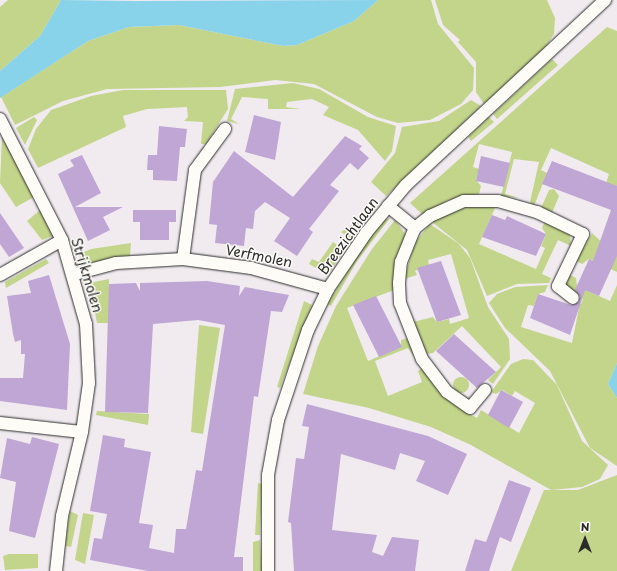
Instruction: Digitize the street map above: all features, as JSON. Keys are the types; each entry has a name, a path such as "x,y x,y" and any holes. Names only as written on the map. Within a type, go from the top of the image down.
{"street":[{"name":"Breezichtlaan","path":"268,571 266,508 273,440 292,371 328,290 388,206 406,185 605,0"},
{"name":"Strijkmolen","path":"0,119 62,240 75,274 88,337 89,383 82,432 62,516 56,571"},
{"path":"183,259 195,170 225,129"},
{"path":"485,390 470,408 447,392 422,359 400,303 399,283 402,262 415,228 430,216 464,201 498,201 537,212 583,234 558,286 573,298"},
{"path":"388,206 415,228"},
{"path":"0,275 62,240"},
{"name":"Verfmolen","path":"75,274 116,264 183,259 251,268 328,290"},
{"path":"0,423 82,432"}],"green space":[{"path":"8,0 61,0 40,36 0,71 0,7"},
{"path":"378,0 431,0 438,24 474,68 473,90 461,104 430,120 398,123 377,117 314,84 275,80 220,87 107,89 63,101 15,125 1,97 88,41 129,27 179,25 283,46 297,45 354,21"},
{"path":"435,0 547,0 555,18 554,34 545,48 484,104 476,92 476,62 458,42 460,40 443,25"},
{"path":"607,27 617,31 617,188 606,183 609,174 551,148 541,170 547,173 534,206 530,202 539,162 514,159 505,194 519,198 501,196 512,152 479,144 473,167 479,169 476,180 481,186 479,194 448,200 424,216 410,203"},
{"path":"552,59 558,65 497,119 493,114"},
{"path":"293,83 319,89 368,117 396,126 392,151 385,161 358,130 323,115 329,107 312,99 287,102 286,107 300,109 268,109 268,99 242,97 231,119 239,124 227,121 235,89"},
{"path":"123,90 226,90 228,109 206,144 201,144 203,122 184,121 188,117 187,107 147,109 123,116 126,127 38,168 28,149 36,129 51,110 91,96"},
{"path":"471,100 481,106 386,196 371,182 395,153 402,127 439,121"},
{"path":"34,117 37,120 25,145 16,128"},
{"path":"489,117 494,122 471,141 468,137"},
{"path":"2,137 34,197 16,207 0,183"},
{"path":"554,189 559,196 552,213 541,208 549,190"},
{"path":"496,206 479,244 536,269 545,248 541,246 546,234 542,228 545,221 570,234 571,246 558,240 542,274 551,278 549,283 517,284 487,296 467,250 432,222 460,207"},
{"path":"40,210 53,236 42,240 27,221"},
{"path":"367,216 352,239 341,232"},
{"path":"390,218 357,261 331,306 327,304 368,239 384,220"},
{"path":"395,220 406,235 394,290 347,308 368,361 401,347 401,340 408,338 416,359 408,348 375,361 388,396 422,382 418,371 422,368 466,412 477,418 481,410 519,433 535,403 515,391 512,396 502,390 496,394 491,392 511,364 523,359 533,360 557,385 582,441 608,465 600,479 582,487 551,490 471,445 431,427 369,408 303,394 318,346 336,306 372,249"},
{"path":"430,224 459,244 470,258 488,307 509,339 510,359 493,384 488,380 501,367 462,326 433,353 427,354 413,322 433,317 437,322 449,319 450,324 469,318 451,254 428,260 429,265 415,271 417,275 404,279 415,242"},
{"path":"592,233 617,256 617,272 589,259 582,264 576,261"},
{"path":"333,242 344,250 328,275 309,264 312,259 319,262"},
{"path":"131,243 130,256 82,264 79,254 91,249"},
{"path":"46,259 49,263 6,288 5,282"},
{"path":"570,275 576,278 577,286 610,301 617,285 617,363 608,384 617,398 617,466 590,448 550,371 505,328 489,303 497,294 515,287 548,285 545,292 538,294 534,306 528,305 521,327 572,343 579,308 573,305 574,302 581,304 583,299 566,285"},
{"path":"109,279 109,323 97,323 89,283"},
{"path":"304,301 312,305 280,388 277,387"},
{"path":"199,325 220,328 203,434 191,432"},
{"path":"461,377 467,379 469,385 467,391 461,393 455,391 453,385 455,379"},
{"path":"97,411 149,414 148,425 96,415"},
{"path":"617,475 617,571 511,571 544,490 578,490"},
{"path":"258,483 262,484 260,535 255,535"},
{"path":"70,511 78,515 71,547 65,546"},
{"path":"83,513 94,515 85,564 75,560"},
{"path":"260,540 262,571 253,571 253,542"},
{"path":"9,554 38,554 38,568 5,570 3,556"}],"water":[{"path":"61,0 378,0 354,21 297,45 283,46 179,25 129,27 88,41 0,98 0,71 40,36"},
{"path":"617,363 617,398 608,384"}],"building":[{"path":"254,115 281,122 275,160 245,152"},
{"path":"159,126 187,129 185,147 180,147 177,181 153,180 153,170 147,170 148,155 157,155"},
{"path":"345,136 362,146 359,149 369,158 358,170 350,163 330,185 339,191 309,229 313,232 297,256 274,241 290,218 265,202 255,211 253,229 246,228 244,246 215,243 217,225 209,224 213,182 234,151 293,197"},
{"path":"82,155 101,193 75,207 123,207 103,217 110,230 88,241 58,174 74,166 70,160"},
{"path":"481,156 510,163 504,187 476,181"},
{"path":"552,161 617,186 617,256 599,296 585,290 570,335 530,318 538,294 571,305 579,302 580,296 575,290 589,259 593,261 611,210 542,184"},
{"path":"133,210 176,210 176,222 169,222 169,240 140,240 140,222 133,222"},
{"path":"0,213 24,248 9,257 0,244"},
{"path":"492,215 505,220 507,216 546,234 536,256 482,237"},
{"path":"441,261 461,315 437,322 417,268"},
{"path":"49,275 70,344 67,410 0,401 0,378 23,378 25,354 21,354 21,340 15,342 7,296 31,293 28,281"},
{"path":"207,281 240,286 239,296 245,287 289,295 282,312 271,311 258,397 254,396 234,557 243,557 243,571 148,571 90,560 94,538 102,539 107,514 90,511 103,435 125,439 124,447 151,452 139,523 153,525 149,548 174,553 176,529 186,529 196,470 202,471 225,325 198,320 153,324 148,413 105,412 109,284 136,283 140,291 140,283"},
{"path":"376,296 402,347 379,357 353,305"},
{"path":"454,334 496,372 477,388 436,351"},
{"path":"501,390 523,402 509,428 488,415"},
{"path":"307,404 428,436 467,454 448,495 416,481 425,461 400,453 395,470 341,454 332,530 377,535 372,552 383,556 392,537 419,540 415,571 294,571 291,523 288,522 296,458 304,459 309,427 302,426"},
{"path":"32,437 59,444 35,538 9,531 16,482 0,478 7,438 30,444"},
{"path":"509,480 531,488 511,542 500,537 489,571 465,571 475,539 486,542"}]}
